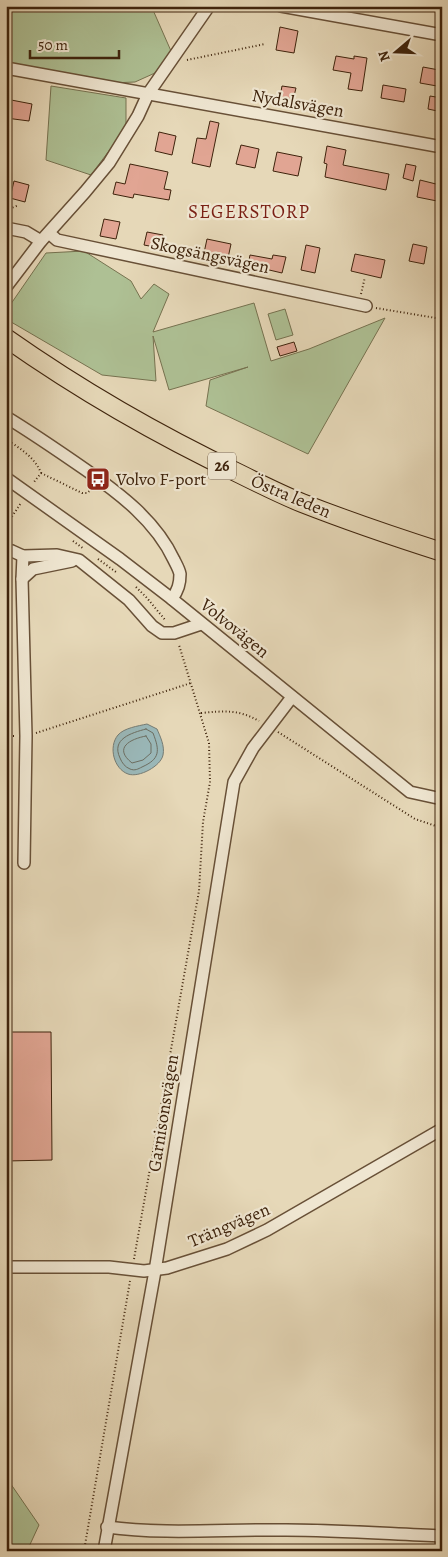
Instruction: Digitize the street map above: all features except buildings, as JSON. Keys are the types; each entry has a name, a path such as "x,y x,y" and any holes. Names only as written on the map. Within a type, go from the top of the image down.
{"highway":[{"name":"Östra leden","path":"12,342 52,362 213,453 271,480 394,529 442,544"},
{"name":"Östra leden","path":"12,342 49,368 107,403 216,463 302,503 442,552"}],"street":[{"path":"8,284 45,237 109,163 138,116 148,94 209,6"},
{"path":"281,6 442,35"},
{"name":"Nydalsvägen","path":"6,68 442,147"},
{"name":"Skogsängsvägen","path":"6,228 363,305"},
{"path":"6,417 64,454 117,492 138,511 170,551 180,572 179,588 172,599"},
{"name":"Volvovägen","path":"6,478 120,559 172,599 410,792 442,799"},
{"path":"6,550 23,556 57,555 79,560 129,600 152,626 162,633 174,633 201,624"},
{"path":"23,556 26,736 24,863"},
{"path":"22,579 33,570 79,560"},
{"name":"Garnisonsvägen","path":"104,1551 155,1271 234,782 253,748 292,697"},
{"name":"Trängvägen","path":"6,1267 109,1267 155,1271 227,1249 266,1230 442,1129"},
{"path":"107,1528 197,1532 286,1530 442,1534 442,1551"}],"path":[{"path":"172,60 181,61 265,44"},
{"path":"6,210 19,205"},
{"path":"365,277 363,305 442,319"},
{"path":"6,439 33,460 40,473 82,493 87,493 96,484"},
{"path":"32,486 40,473"},
{"path":"6,520 11,518 20,504"},
{"path":"134,1259 199,891 203,822 210,782 209,743 177,639"},
{"path":"6,736 26,736 191,683"},
{"path":"201,713 228,710 247,714 415,819 442,828"},
{"path":"84,1551 130,1283"}],"green space":[{"path":"6,6 107,6 125,9 145,6 153,10 171,51 155,73 135,82 111,83 6,63"},
{"path":"51,86 126,98 126,128 91,175 46,160"},
{"path":"84,251 131,281 141,299 154,284 169,294 153,332 254,303 271,361 309,349 385,318 308,454 206,406 210,380 248,367 169,390 153,336 156,381 102,375 6,319 6,311 46,253"},
{"path":"285,309 293,335 276,340 268,314"},
{"path":"6,1477 39,1525 27,1551 6,1551"}],"water":[{"path":"147,724 157,729 163,745 163,755 158,763 149,770 133,775 128,774 116,763 113,745 118,735 124,731"}],"place":[{"name":"Volvo F-port","path":"98,479"}],"district":[{"name":"SEGERSTORP","path":"249,212"}]}
